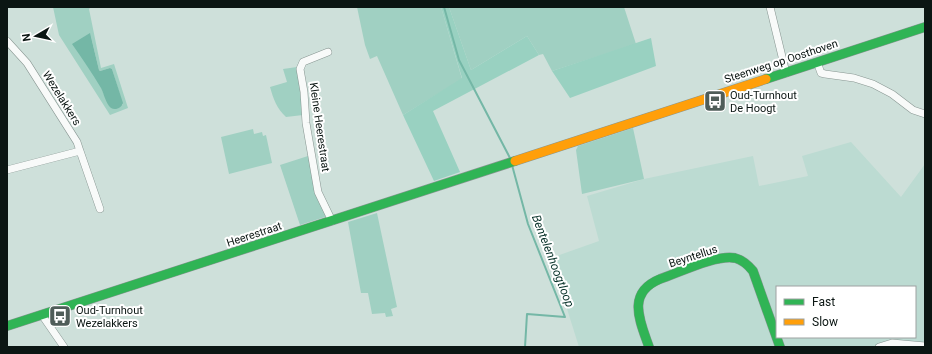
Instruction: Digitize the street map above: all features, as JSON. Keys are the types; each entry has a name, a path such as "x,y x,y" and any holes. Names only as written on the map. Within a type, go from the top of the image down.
{"street":[{"path":"770,7 786,73"},
{"name":"Steenweg op Oosthoven","path":"508,163 925,27"},
{"name":"Wezelakkers","path":"7,41 27,63 77,142 100,208"},
{"name":"Kleine Heerestraat","path":"328,52 303,62 300,69 304,92 306,123 318,192 332,221"},
{"path":"817,62 821,73 854,78 873,84 892,94 913,110 925,114"},
{"path":"7,170 80,151"},
{"name":"Heerestraat","path":"7,326 42,316 508,163"},
{"name":"Beyntellus","path":"649,347 638,310 638,302 645,288 652,282 669,276 716,260 732,258 738,259 747,264 753,271 776,336"},
{"path":"42,316 64,347"},
{"path":"879,347 892,343 925,346"}],"shaded area":[{"path":"53,7 91,7 89,9 101,68 114,64 128,108 110,115 59,35","holes":["90,33 99,70 112,69 123,105 108,102 102,90"]},
{"path":"357,7 441,7 462,79 403,115 377,56 370,59 365,45"},
{"path":"441,7 449,7 471,70 527,36 539,55 433,111 460,172 434,181 403,115 462,78"},
{"path":"449,7 624,7 636,44 552,71 543,54 539,55 527,36 471,70"},
{"path":"90,33 99,70 112,69 123,103 117,109 113,109 109,106 101,88 72,44"},
{"path":"651,38 656,66 570,98 552,71"},
{"path":"297,67 303,115 286,117 276,103 270,87 287,82 283,69"},
{"path":"633,128 644,179 582,194 576,150 578,146"},
{"path":"253,129 254,134 262,132 263,136 266,135 272,163 229,174 221,137"},
{"path":"851,142 901,197 925,164 925,347 579,347 551,258 599,241 587,196 644,179 753,156 759,186 808,176 802,156"},
{"path":"308,156 326,214 325,217 300,225 280,165"},
{"path":"377,213 397,307 391,309 393,316 386,317 385,313 372,314 368,293 361,293 348,222"}],"waterway":[{"name":"Bentelenhoogtloop","path":"444,7 459,60 510,158"},
{"name":"Bentelenhoogtloop","path":"512,165 528,224 565,317 527,314 525,347"}],"traffic: fast":[{"path":"766,79 925,27"},
{"path":"7,326 515,161"},
{"path":"649,347 642,327 638,308 639,300 649,285 660,279 708,261 727,258 735,258 740,260 753,271 776,336"},
{"path":"777,338 780,347"}],"traffic: slow":[{"path":"515,161 766,79"}],"place":[{"name":"Oud-Turnhout De Hoogt","path":"715,101"},
{"name":"Oud-Turnhout Wezelakkers","path":"60,316"}]}
